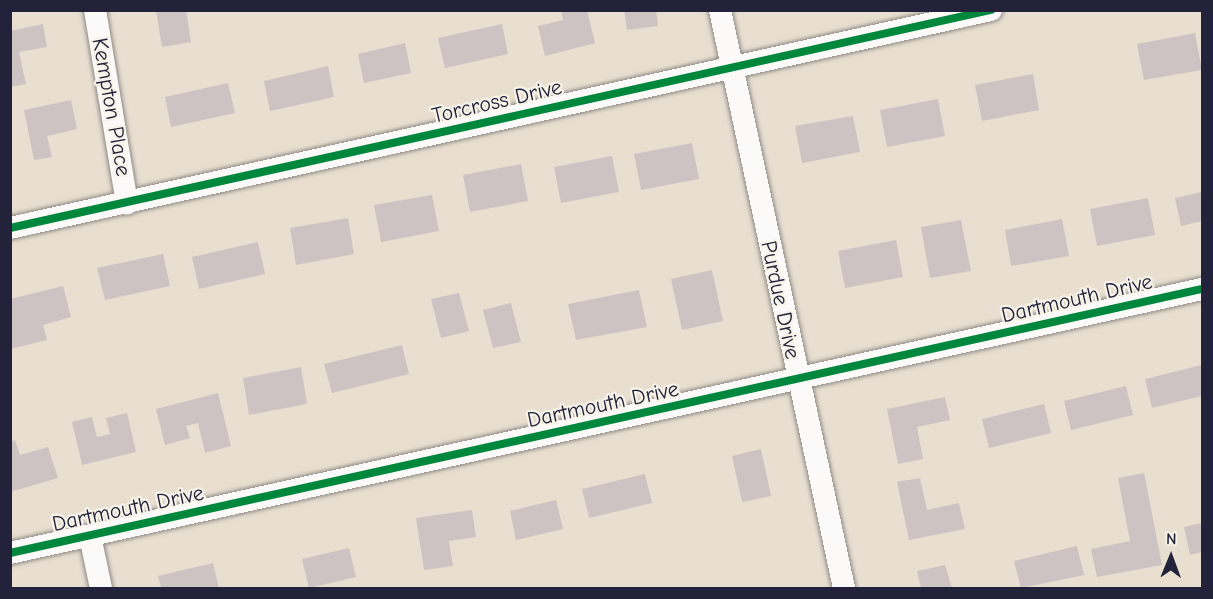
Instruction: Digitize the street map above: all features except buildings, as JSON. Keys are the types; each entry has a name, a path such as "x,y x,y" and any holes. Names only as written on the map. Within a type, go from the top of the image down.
{"street":[{"name":"Kempton Place","path":"95,10 127,203"},
{"name":"Purdue Drive","path":"720,10 797,380 844,588"},
{"name":"Torcross Drive","path":"10,228 991,10"},
{"name":"Dartmouth Drive","path":"10,553 1203,289"},
{"path":"90,536 101,588"}],"cycle path":[{"path":"10,228 991,10"},
{"path":"10,553 1202,289"}]}
